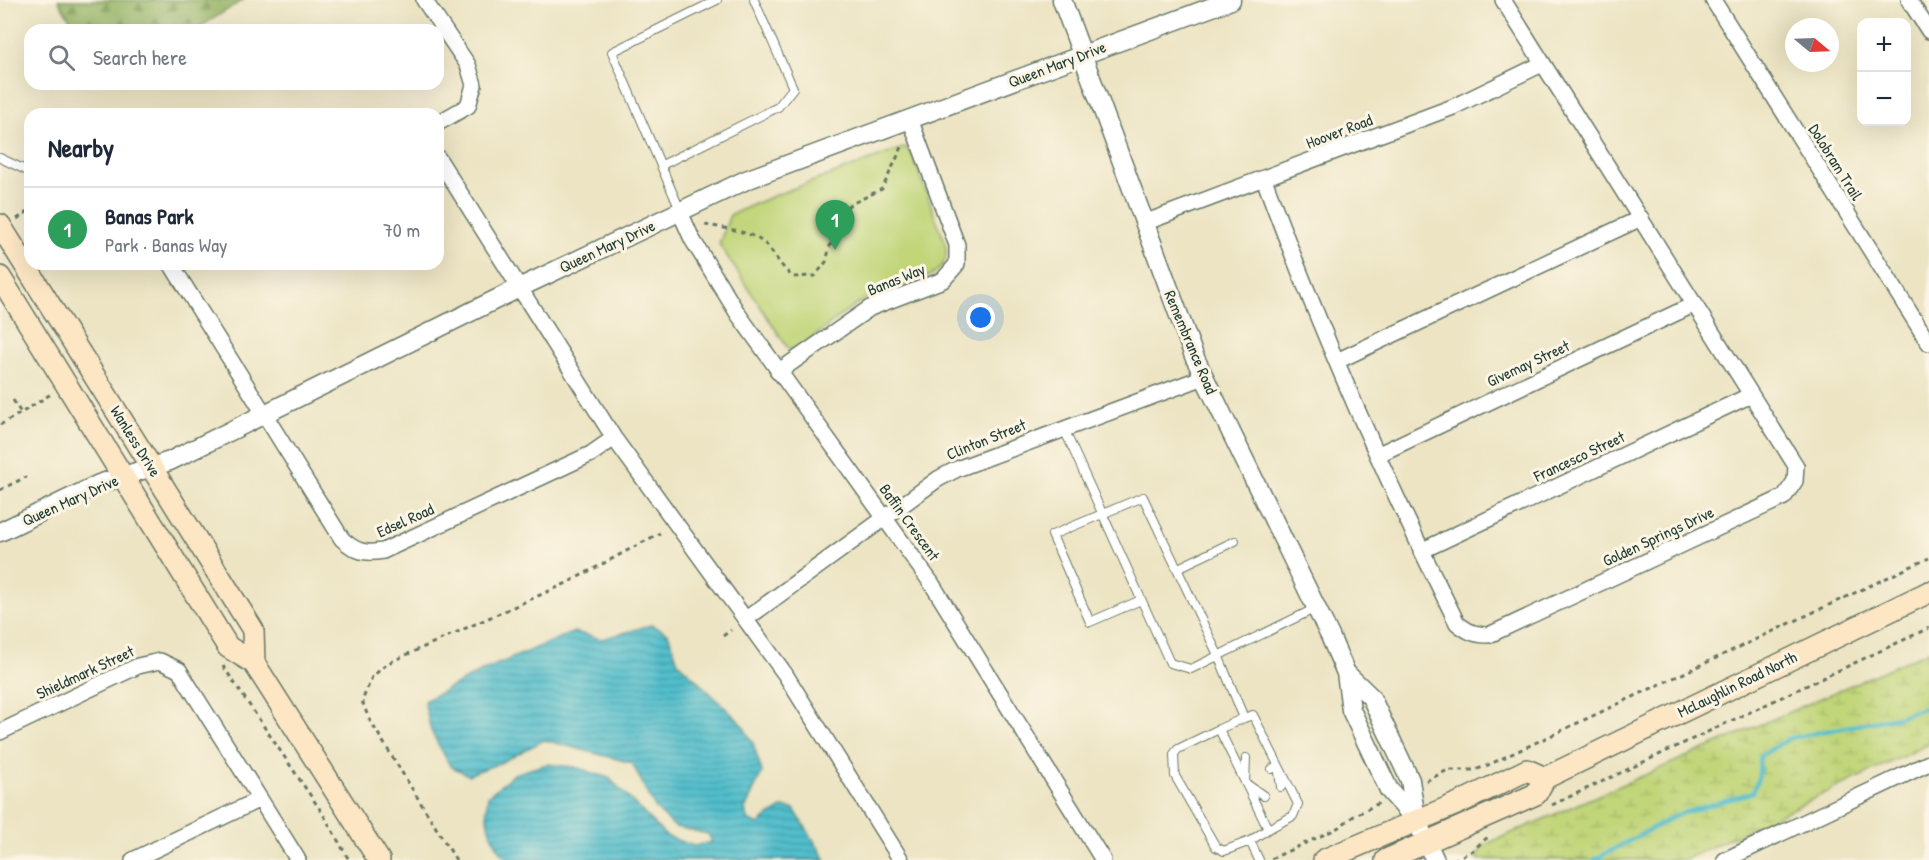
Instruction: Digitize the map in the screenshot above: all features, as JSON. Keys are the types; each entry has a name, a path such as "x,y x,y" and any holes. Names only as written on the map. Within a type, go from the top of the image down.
{"main road":[{"name":"Wanless Drive","path":"8,223 24,250"},
{"name":"Wanless Drive","path":"36,270 152,467 253,630 254,663"},
{"name":"Wanless Drive","path":"0,278 228,646 254,663 379,860"},
{"name":"McLaughlin Road North","path":"1386,860 1431,852 1536,794 1545,778 1929,592"},
{"path":"1323,860 1461,802 1527,770 1545,778"}],"street":[{"path":"424,0 440,24"},
{"name":"Remembrance Road","path":"1062,0 1144,223 1204,377 1346,673 1371,697 1410,780 1416,820 1431,852"},
{"name":"Queen Mary Drive","path":"0,531 99,484 152,467 264,416 521,287 746,180 1231,0"},
{"name":"Golden Springs Drive","path":"1264,179 1296,265 1377,455 1421,550 1457,623 1477,635 1489,635 1774,502 1790,491 1795,481 1796,466 1503,0"},
{"name":"Dolobram Trail","path":"1713,0 1929,343"},
{"path":"1909,0 1929,31"},
{"path":"444,30 468,65 474,85 468,106 444,120"},
{"name":"Hoover Road","path":"1144,223 1453,107 1542,64"},
{"name":"Banas Way","path":"778,372 870,308 943,280 957,264 957,245 910,118"},
{"path":"444,167 614,438 785,674 901,860"},
{"name":"Baffin Crescent","path":"680,212 692,239 738,314 932,584 1103,860"},
{"path":"1337,361 1641,218"},
{"path":"175,270 264,416"},
{"name":"Givemay Street","path":"1377,455 1695,304"},
{"name":"Clinton Street","path":"747,619 957,469 1204,377"},
{"name":"Francesco Street","path":"1421,550 1752,395"},
{"name":"Edsel Road","path":"264,416 342,539 353,550 368,554 383,551 591,454 614,438"},
{"name":"Shieldmark Street","path":"0,732 138,666 160,661 179,670 298,860"},
{"path":"1725,860 1929,763"},
{"path":"133,860 260,799"}],"lane":[{"path":"680,212 662,165 612,52 717,0"},
{"path":"662,165 778,107 793,88 754,0"},
{"path":"0,158 24,169"},
{"path":"1064,429 1170,663 1191,669 1316,608"},
{"path":"1141,600 1090,622 1052,535 1143,496 1218,655 1244,718"},
{"path":"1178,568 1235,541"},
{"path":"1264,750 1275,767 1298,804 1293,816 1250,841 1224,851 1216,847 1175,776 1174,754 1178,749 1253,715 1275,767 1281,787"},
{"path":"1219,729 1268,829"},
{"path":"1245,783 1246,758"},
{"path":"1245,783 1255,777"},
{"path":"1245,783 1264,796"},
{"path":"1250,841 1259,860"}],"path":[{"path":"705,225 727,228 765,244 778,263 793,277 815,276 826,262 836,222 849,205 882,189 902,147"},
{"path":"8,223 24,214"},
{"path":"0,425 53,393"},
{"path":"14,400 21,413"},
{"path":"0,490 26,477"},
{"path":"456,860 369,719 362,701 372,677 388,663 567,583 660,533"},
{"path":"1430,779 1448,770 1475,770 1486,766 1929,558"},
{"path":"1551,805 1929,627"},
{"path":"723,636 731,630"},
{"path":"220,660 323,814 349,860"},
{"path":"1268,860 1336,829 1353,816 1376,804"},
{"path":"1454,860 1472,851 1492,833"}],"green space":[{"path":"58,0 243,0 205,24 73,24"},
{"path":"906,147 912,155 944,240 945,260 931,275 870,297 849,309 810,339 789,350 719,244 730,215 773,196"},
{"path":"1929,651 1929,744 1684,860 1476,860 1482,846"}],"water":[{"path":"651,625 668,633 678,662 741,723 753,743 762,772 745,810 749,821 760,825 764,819 782,808 794,809 826,860 507,860 501,853 488,822 488,796 514,774 547,764 575,767 609,778 666,836 694,846 712,842 708,834 675,827 655,808 632,763 544,740 500,763 468,775 450,766 431,731 424,701 486,669 574,632 602,639"}],"waterway":[{"path":"1594,860 1677,815 1753,792 1759,775 1760,756 1790,738 1898,717 1929,706"}],"place":[{"name":"Banas Park","path":"835,250"}]}
